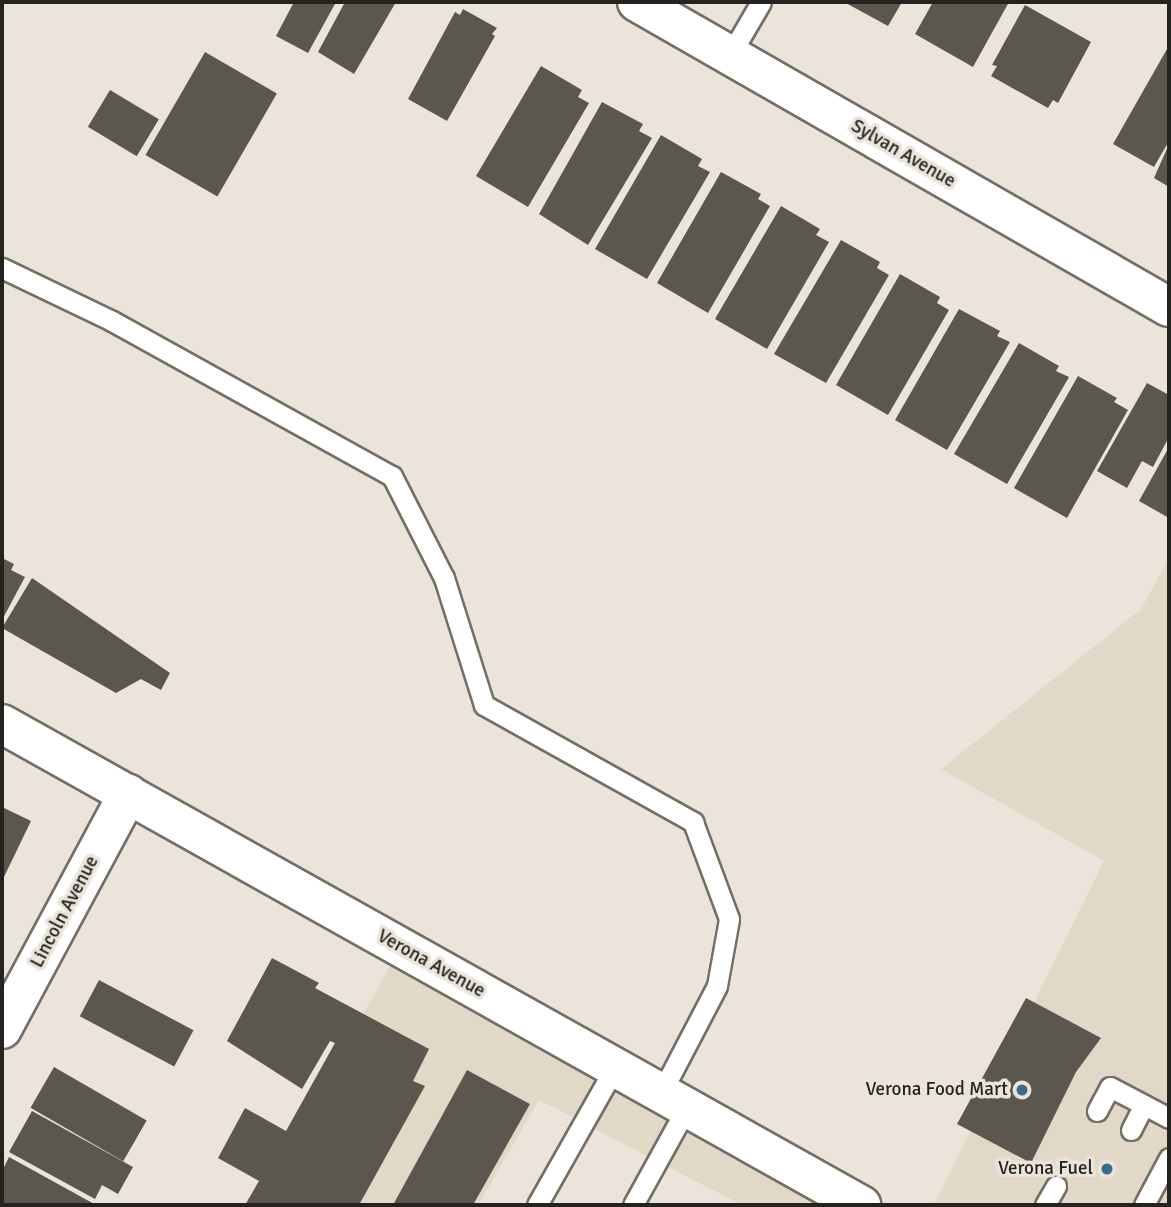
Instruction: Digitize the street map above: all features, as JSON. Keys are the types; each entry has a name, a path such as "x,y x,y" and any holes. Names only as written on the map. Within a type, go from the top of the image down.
{"street":[{"name":"Sylvan Avenue","path":"637,2 1169,307"},
{"name":"Verona Avenue","path":"2,724 861,1205"},
{"name":"Lincoln Avenue","path":"2,1029 128,794"}],"lane":[{"path":"730,55 761,2"},
{"path":"2,268 112,321 392,476 444,579 484,705 693,822 729,919 717,986 633,1205"},
{"path":"537,1205 615,1068"},
{"path":"1097,1111 1110,1087 1169,1118"},
{"path":"1131,1130 1144,1105"},
{"path":"1144,1205 1169,1158"},
{"path":"1045,1205 1056,1186"}],"shaded area":[{"path":"1169,558 1169,1205 934,1205 1104,861 941,769 1141,609"},
{"path":"406,937 872,1205 742,1205 539,1100 478,1205 258,1205"}],"building":[{"path":"294,2 336,2 308,53 276,36"},
{"path":"345,2 396,2 354,74 318,52"},
{"path":"844,2 902,2 888,26"},
{"path":"933,2 1009,2 973,67 915,34"},
{"path":"1025,5 1091,42 1058,103 1053,100 1048,108 991,76 997,66 992,65"},
{"path":"463,9 497,28 447,121 408,99 455,12 460,15"},
{"path":"1167,49 1169,141 1154,167 1113,144"},
{"path":"205,52 277,94 217,197 146,155"},
{"path":"541,66 582,90 578,97 589,103 528,207 476,176"},
{"path":"110,90 159,119 137,156 88,127"},
{"path":"602,102 643,124 639,131 652,138 588,245 539,214"},
{"path":"661,135 702,159 698,166 710,172 647,279 595,249"},
{"path":"1169,144 1169,187 1154,178"},
{"path":"721,172 761,194 758,199 770,206 708,313 657,283"},
{"path":"781,206 820,229 816,235 829,242 767,349 715,319"},
{"path":"841,240 880,262 877,268 889,275 826,383 774,354"},
{"path":"900,274 940,297 937,303 949,310 888,415 836,385"},
{"path":"959,309 1000,331 997,336 1010,342 947,450 895,420"},
{"path":"1019,343 1059,366 1056,371 1069,377 1007,484 954,454"},
{"path":"1078,376 1117,398 1114,402 1128,410 1067,518 1014,488"},
{"path":"1147,383 1169,395 1169,437 1153,467 1142,461 1127,488 1097,471"},
{"path":"1169,447 1169,518 1139,501"},
{"path":"2,558 14,564 11,570 25,577 2,620"},
{"path":"32,578 170,673 161,690 141,679 116,693 2,628"},
{"path":"2,807 31,821 2,881"},
{"path":"272,958 319,983 315,988 429,1049 413,1081 425,1086 359,1205 245,1205 259,1181 218,1158 245,1108 286,1131 335,1043 330,1041 302,1089 227,1041"},
{"path":"99,980 193,1030 174,1066 80,1016"},
{"name":"Verona Food Mart","path":"1026,998 1101,1038 1076,1072 1031,1163 957,1124"},
{"path":"54,1067 147,1120 123,1161 30,1108"},
{"path":"467,1070 530,1104 473,1205 393,1205"},
{"path":"32,1111 133,1167 118,1194 102,1185 95,1199 9,1152"},
{"path":"9,1157 96,1205 2,1203 2,1171"}],"place":[{"name":"Verona Food Mart","path":"1022,1090"},
{"name":"Verona Fuel","path":"1107,1169"}]}
